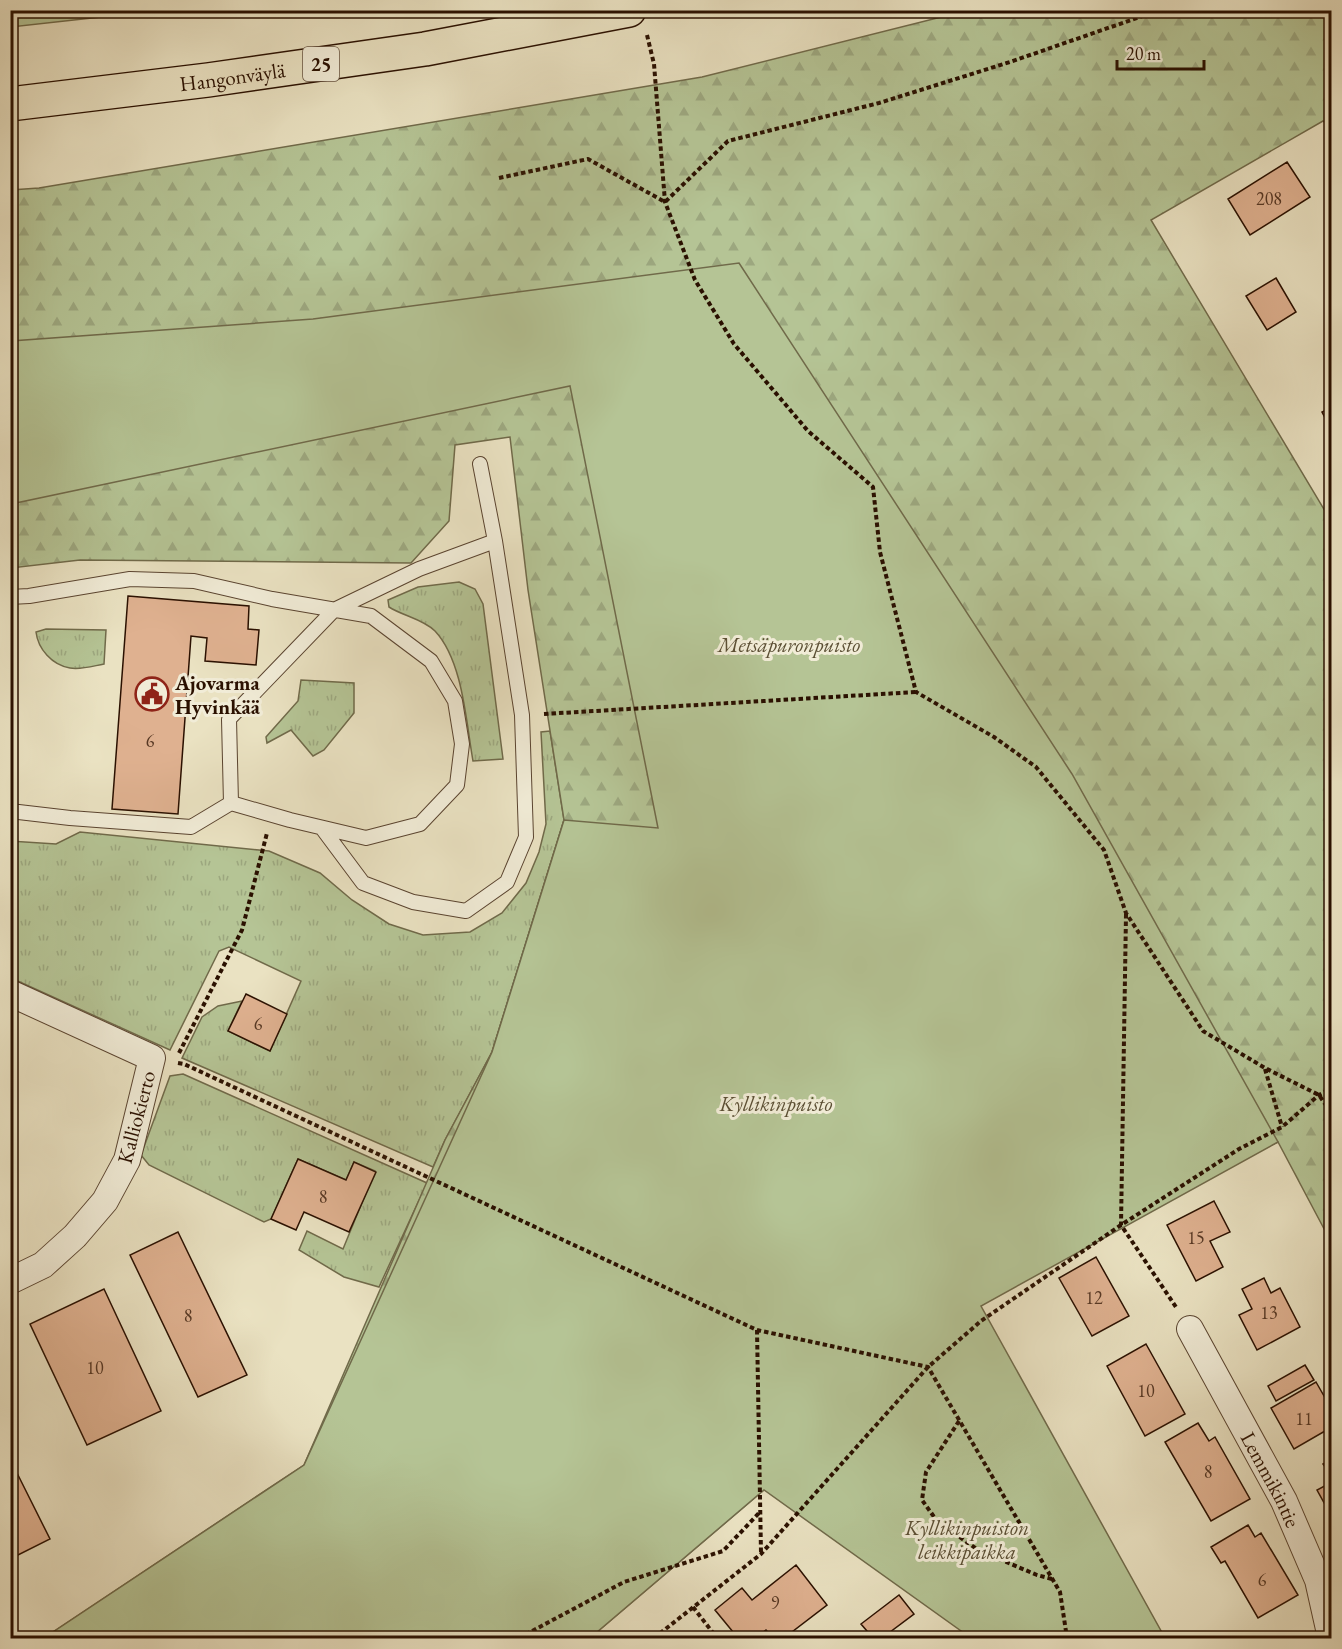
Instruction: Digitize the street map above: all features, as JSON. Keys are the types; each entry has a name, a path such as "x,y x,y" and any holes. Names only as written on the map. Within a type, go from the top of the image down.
{"highway":[{"name":"Hangonväylä","path":"10,104 638,21"}],"street":[{"name":"Kalliokierto","path":"10,993 152,1058 127,1160 105,1201 75,1236 43,1265 10,1281"},
{"name":"Lemmikintie","path":"1190,1329 1284,1501 1318,1580 1332,1638"}],"lane":[{"path":"322,828 363,883 413,902 466,911 507,882 526,837 522,715 495,540 480,464"},
{"path":"231,803 229,719 334,610 419,569 495,540"},
{"path":"10,597 29,596 130,579 194,581 272,599 371,616 431,661 455,701 462,744 457,784 420,824 366,838 231,803 191,827 10,811"}],"path":[{"path":"665,202 728,141 879,103 1010,62 1160,10"},
{"path":"638,21 654,64 665,202 695,280 734,344 808,431 873,487 880,552 916,692"},
{"path":"499,178 588,159 665,202"},
{"path":"522,715 916,692 994,737 1036,767 1104,850 1126,913 1203,1031 1265,1068 1319,1095 1332,1114"},
{"path":"271,815 242,930 174,1062 184,1064 757,1330 928,1367 1060,1592 1067,1638"},
{"path":"1126,913 1121,1225 1190,1329"},
{"path":"1265,1068 1282,1127"},
{"path":"654,1638 761,1554 928,1367 981,1322 1121,1225 1239,1149 1282,1127 1319,1095 1332,1088"},
{"path":"757,1330 761,1554"},
{"path":"959,1421 926,1472 922,1500 937,1521 978,1550 1037,1575 1053,1579"},
{"path":"519,1638 624,1582 723,1551 760,1512"},
{"path":"693,1607 717,1638"}],"green space":[{"path":"11,10 155,10 155,11 11,27"},
{"name":"Metsäpuronpuisto","path":"965,11 1331,11 1331,128 1323,121 1151,220 1331,521 1331,1242 1278,1142 1027,1266 590,1638 44,1638 304,1465 445,1140 492,1052 564,820 528,590 510,437 455,445 449,521 411,563 80,560 11,568 11,190 39,188 702,77"},
{"name":"Kyllikinpuisto","path":"739,263 1072,774 1278,1142 981,1306 1165,1638 971,1638 764,1490 590,1638 44,1638 304,1465 492,1052 564,820 658,828 570,386 11,504 11,341 313,319"},
{"path":"459,582 475,589 483,604 503,759 473,761 462,693 452,658 435,631 389,607 388,600 418,587"},
{"path":"46,629 106,630 104,664 74,668 57,664 43,650 37,638 36,632"},
{"path":"301,680 354,683 354,713 324,750 313,756 291,730 267,743 266,737 298,701"},
{"path":"550,731 564,820 492,1052 433,1167 182,1058 202,1017 218,1006 242,1001 228,1031 270,1051 301,981 229,947 219,951 170,1050 11,978 10,841 56,844 80,832 269,851 320,873 352,900 389,924 423,935 470,932 502,913 526,883 539,852 546,824 541,732"},
{"path":"183,1074 427,1183 379,1287 344,1277 299,1250 307,1231 343,1249 375,1171 354,1162 346,1180 298,1159 271,1219 264,1222 149,1165 141,1155 170,1076"}],"building":[{"path":"1287,162 1310,197 1250,235 1228,199"},
{"path":"1276,278 1296,312 1267,330 1246,296"},
{"path":"1332,407 1332,431 1322,412"},
{"path":"128,596 249,606 248,629 259,630 256,665 205,661 207,638 191,636 178,814 112,809"},
{"path":"246,994 287,1014 270,1051 228,1031"},
{"path":"298,1159 346,1180 354,1162 376,1172 349,1232 304,1212 296,1230 271,1219"},
{"path":"1214,1201 1230,1232 1210,1241 1223,1267 1196,1281 1167,1225"},
{"path":"178,1232 247,1375 198,1397 130,1255"},
{"path":"1096,1257 1129,1316 1092,1336 1059,1278"},
{"path":"1264,1278 1271,1293 1280,1288 1300,1327 1257,1350 1239,1315 1252,1309 1242,1289"},
{"path":"104,1289 161,1411 87,1445 30,1324"},
{"path":"1146,1344 1185,1414 1145,1436 1107,1366"},
{"path":"1305,1365 1314,1380 1276,1401 1268,1386"},
{"path":"1316,1382 1332,1410 1332,1427 1294,1449 1271,1408"},
{"path":"1198,1423 1209,1441 1215,1437 1250,1499 1211,1521 1165,1442"},
{"path":"10,1459 50,1539 10,1559"},
{"path":"1332,1459 1332,1477 1323,1464"},
{"path":"1332,1482 1332,1517 1317,1490"},
{"path":"1248,1525 1255,1537 1261,1533 1298,1595 1258,1618 1225,1561 1221,1563 1211,1547"},
{"path":"796,1565 827,1605 784,1638 773,1638 766,1630 755,1638 738,1638 715,1610 742,1588 752,1600"},
{"path":"899,1595 914,1614 882,1638 873,1638 861,1624"}],"place":[{"name":"Ajovarma Hyvinkää","path":"152,694"}],"park label":[{"name":"Kyllikinpuiston leikkipaikka","path":"967,1539"}]}
